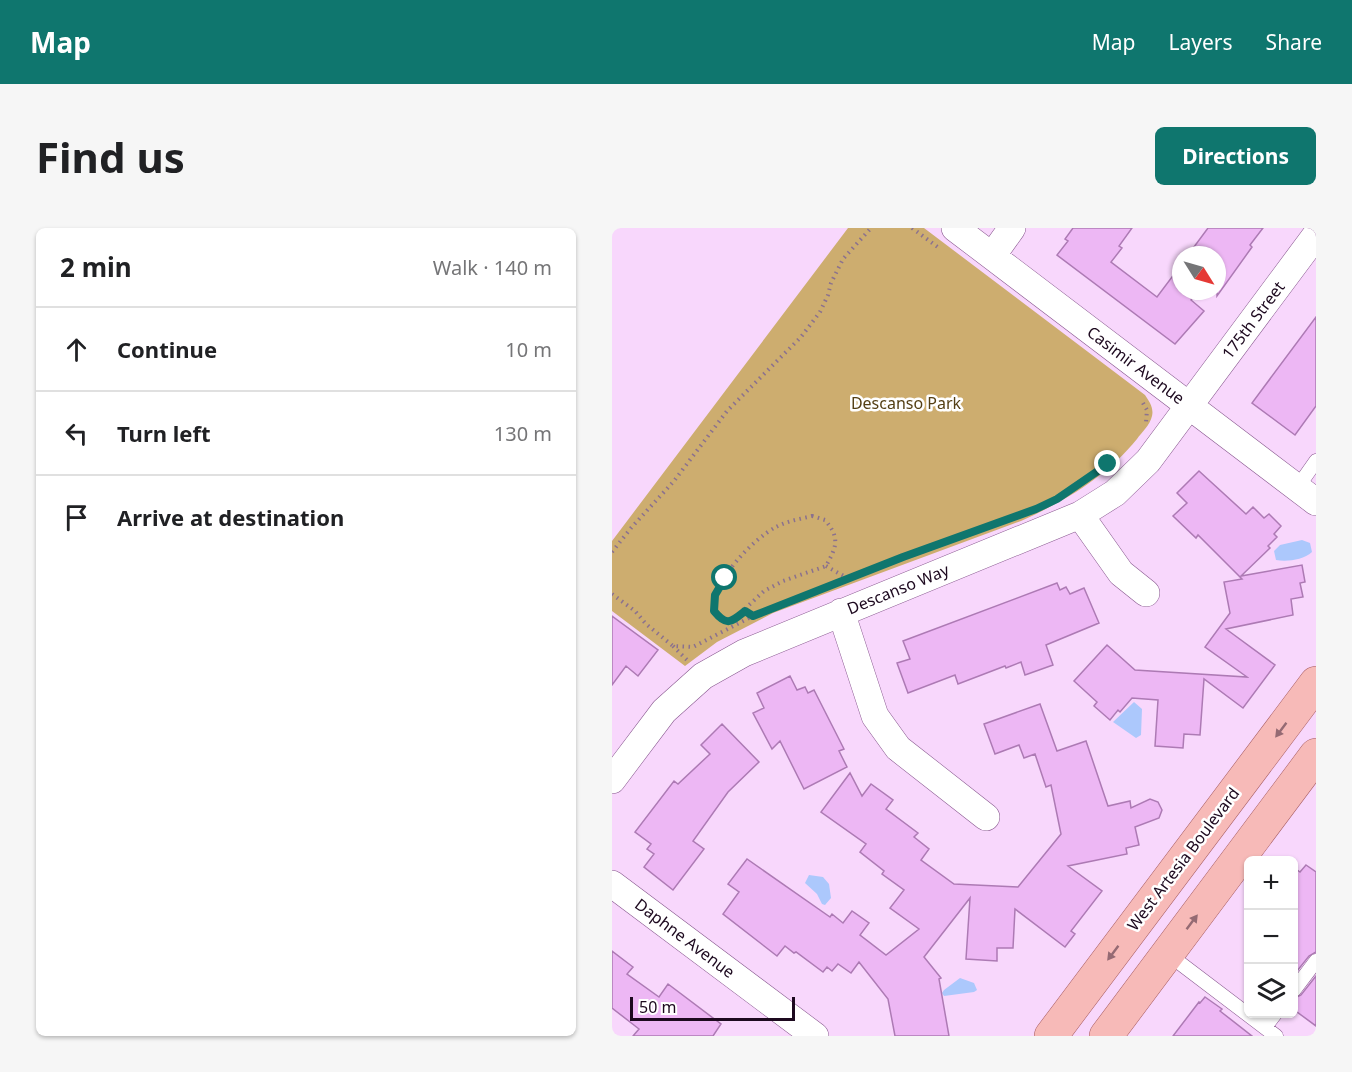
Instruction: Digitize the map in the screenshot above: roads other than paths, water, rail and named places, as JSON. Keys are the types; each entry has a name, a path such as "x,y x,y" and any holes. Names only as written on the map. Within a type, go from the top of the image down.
{"main road":[{"name":"West Artesia Boulevard","path":"1051,1036 1316,683"},
{"path":"1106,1036 1316,755"}],"street":[{"path":"992,256 1012,228"},
{"name":"175th Street","path":"1189,406 1316,235"},
{"name":"Casimir Avenue","path":"948,239 992,256 1306,495"},
{"name":"Descanso Way","path":"612,780 663,711 703,676 744,653 1080,515 1115,493 1148,461 1189,406"},
{"path":"1080,515 1121,573 1146,593"},
{"path":"841,612 875,716 898,748 986,817"},
{"name":"Daphne Avenue","path":"612,884 815,1036"}],"lane":[{"path":"1306,495 1316,462"},
{"path":"1168,954 1276,1036"},
{"path":"1298,984 1316,961"},
{"path":"1265,1027 1272,1018"}],"water":[{"path":"1302,540 1310,543 1312,552 1295,560 1276,560 1274,551 1280,545"},
{"path":"1134,702 1142,709 1141,735 1136,738 1113,722"},
{"path":"809,875 823,877 829,884 831,898 825,905 805,883"},
{"path":"960,978 974,983 977,990 944,996 942,993 944,990"}],"park label":[{"name":"Descanso Park","path":"906,403"}]}
